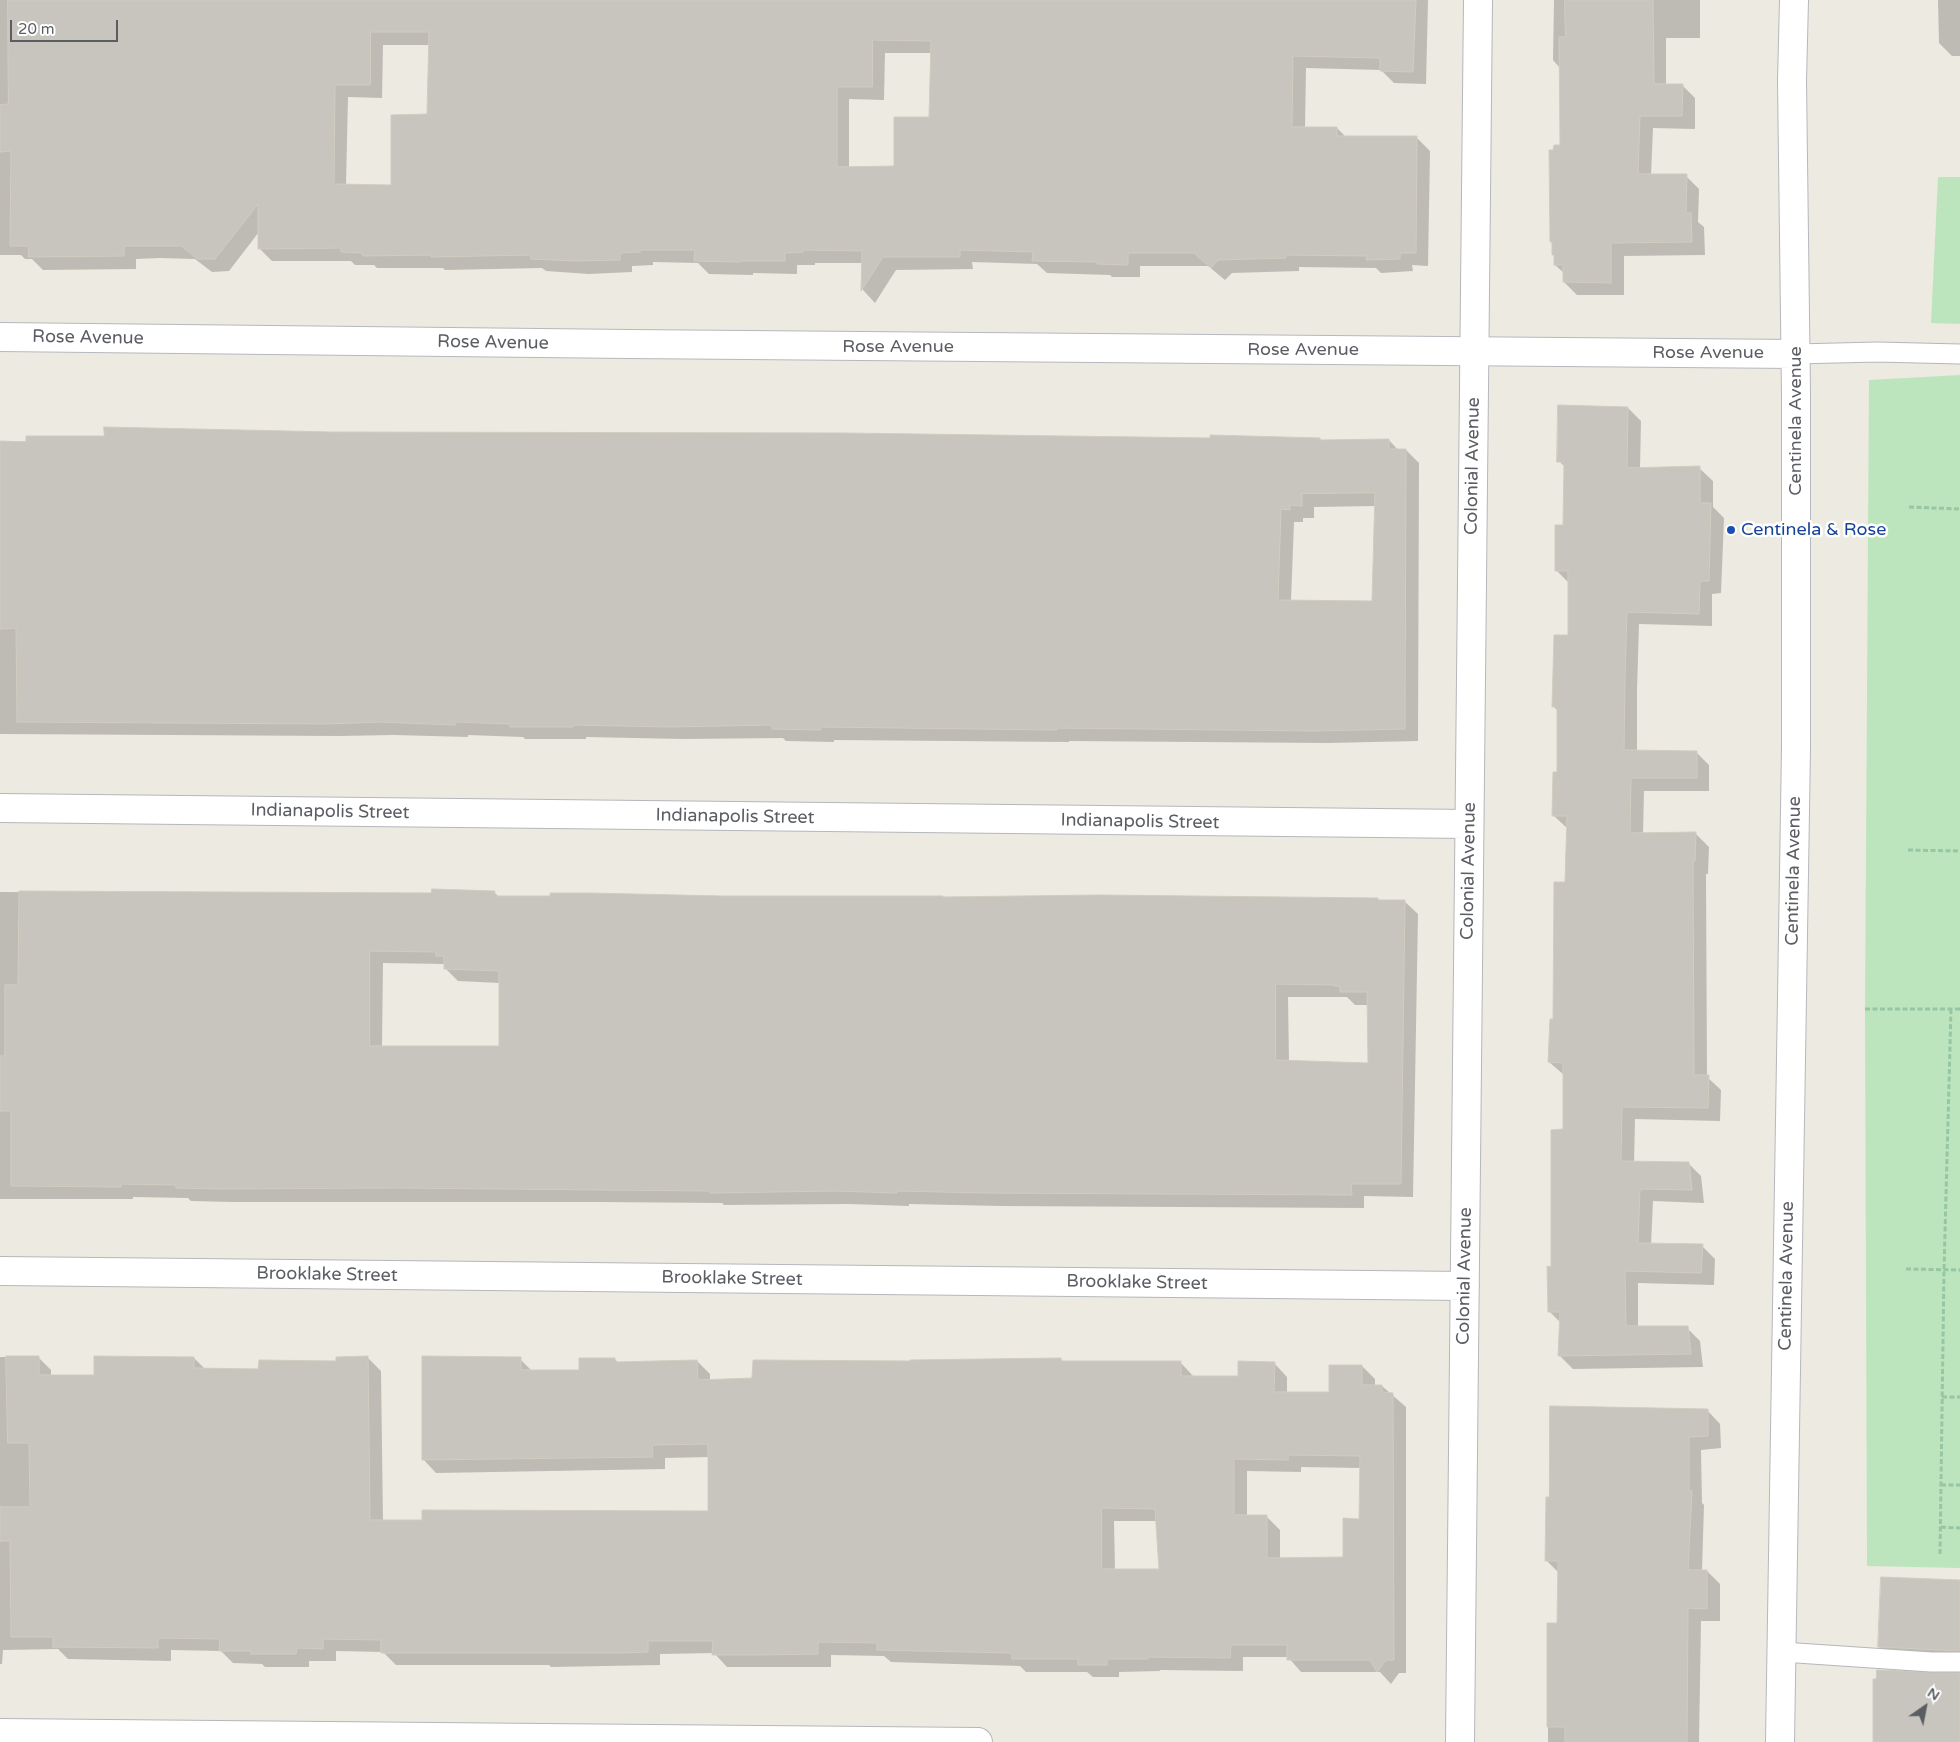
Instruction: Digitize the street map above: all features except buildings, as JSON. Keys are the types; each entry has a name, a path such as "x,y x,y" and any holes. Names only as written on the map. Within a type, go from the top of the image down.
{"street":[{"name":"Colonial Avenue","path":"1460,1742 1478,0"},
{"name":"Centinela Avenue","path":"1780,1742 1796,748 1796,354 1792,81 1794,0"},
{"name":"Rose Avenue","path":"0,337 649,345 1796,354"},
{"name":"Indianapolis Street","path":"0,808 1469,824"},
{"name":"Brooklake Street","path":"0,1271 1465,1286"},
{"path":"0,1733 978,1742"}],"lane":[{"path":"1796,354 1877,352 1960,354"},
{"path":"1782,1652 1931,1662 1960,1662"}],"path":[{"path":"1910,508 1960,509"},
{"path":"1908,850 1960,851"},
{"path":"1865,1009 1960,1009"},
{"path":"1940,1554 1944,1270 1951,1009"},
{"path":"1906,1268 1960,1270"},
{"path":"1942,1396 1960,1397"},
{"path":"1941,1485 1960,1485"},
{"path":"1940,1528 1960,1528"}],"green space":[{"path":"1938,177 1960,177 1960,324 1931,323"},
{"path":"1960,375 1960,1568 1867,1566 1865,1009 1869,380"}],"place":[{"name":"Centinela & Rose","path":"1731,530"}]}
